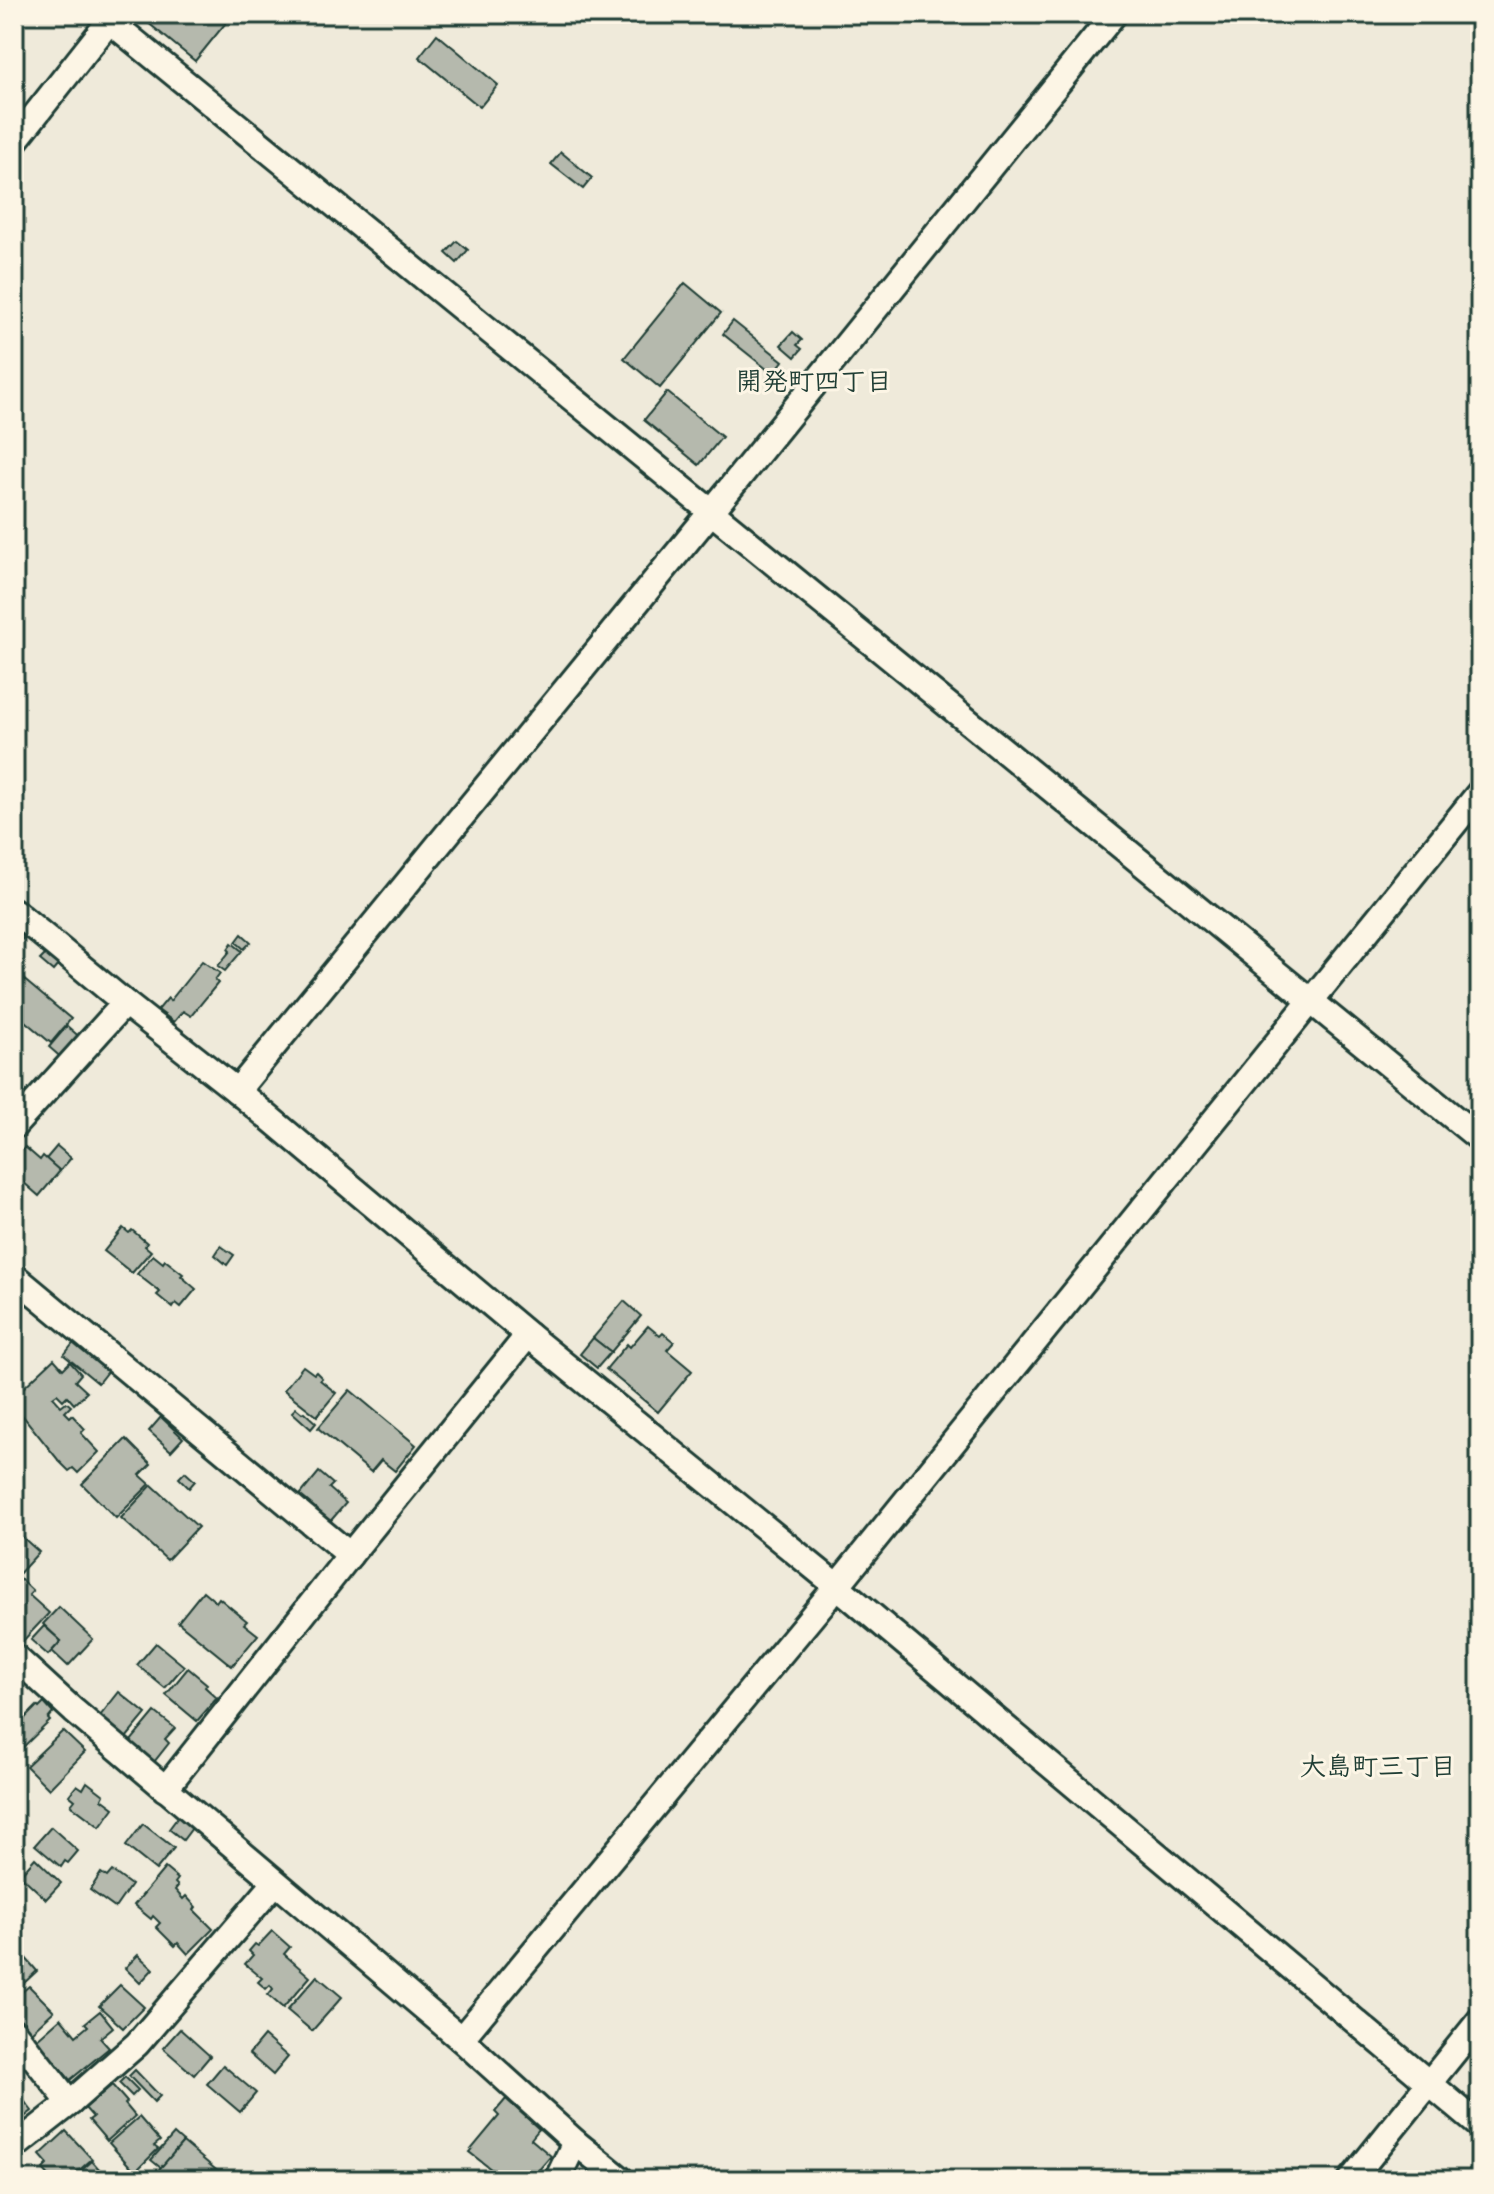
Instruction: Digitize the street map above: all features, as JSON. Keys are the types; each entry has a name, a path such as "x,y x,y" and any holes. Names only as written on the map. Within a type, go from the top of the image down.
{"street":[{"path":"237,1091 1114,14"},
{"path":"14,142 108,16 1480,1139"},
{"path":"461,2039 837,1586 1480,792"},
{"path":"14,911 837,1586 1480,2126"},
{"path":"14,1126 125,1003"},
{"path":"14,1276 350,1555"},
{"path":"165,1789 528,1335"},
{"path":"14,1656 74,1711 461,2039 622,2180"},
{"path":"14,2147 137,2044 275,1883"},
{"path":"1351,2180 1480,2020"},
{"path":"14,2032 70,2103"},
{"path":"557,2180 575,2142"}],"building":[{"path":"143,14 233,14 195,61 141,17"},
{"path":"437,34 498,85 480,107 419,57"},
{"path":"561,152 592,178 583,189 551,164"},
{"path":"457,241 468,250 457,263 446,253"},
{"path":"685,283 721,313 660,388 624,358"},
{"path":"733,321 783,361 773,374 723,334"},
{"path":"793,332 802,340 797,345 802,349 795,357 781,345"},
{"path":"667,392 722,437 699,465 644,420"},
{"path":"14,930 24,937 14,949"},
{"path":"242,934 251,942 244,949 236,942"},
{"path":"232,943 242,951 225,971 218,966 230,951 228,949"},
{"path":"46,954 58,965 53,971 40,960"},
{"path":"202,961 220,973 215,980 218,983 191,1016 183,1011 174,1022 158,1010 168,998 170,1001"},
{"path":"22,978 71,1019 51,1043 14,1012 14,987"},
{"path":"67,1026 82,1039 64,1060 49,1047"},
{"path":"57,1146 71,1158 60,1171 46,1159"},
{"path":"25,1147 40,1160 43,1156 60,1171 39,1196 14,1174 14,1161"},
{"path":"123,1228 129,1233 132,1230 147,1243 145,1246 151,1251 132,1273 104,1251"},
{"path":"221,1246 234,1255 227,1265 215,1255"},
{"path":"153,1255 183,1274 181,1276 196,1289 181,1307 176,1303 173,1308 157,1295 160,1292 137,1274"},
{"path":"624,1301 641,1316 611,1352 593,1338"},
{"path":"648,1326 674,1342 667,1350 692,1371 658,1412 606,1369 627,1344 630,1347"},
{"path":"593,1338 611,1352 597,1368 580,1354"},
{"path":"75,1341 109,1369 98,1383 64,1355"},
{"path":"54,1359 63,1369 70,1362 81,1374 75,1381 87,1392 74,1404 67,1396 63,1400 57,1394 53,1397 61,1406 66,1402 71,1406 65,1412 85,1429 81,1433 99,1452 78,1473 73,1468 69,1471 59,1461 14,1405 14,1394"},
{"path":"303,1366 314,1374 316,1372 322,1378 320,1380 336,1393 317,1416 284,1390"},
{"path":"350,1390 416,1445 395,1471 381,1460 371,1472 318,1428"},
{"path":"296,1408 316,1423 311,1429 292,1412"},
{"path":"161,1417 183,1438 171,1451 149,1431"},
{"path":"126,1439 151,1464 140,1475 150,1484 116,1518 82,1484"},
{"path":"185,1472 195,1481 189,1488 179,1478"},
{"path":"319,1472 333,1484 329,1488 346,1503 327,1525 296,1500"},
{"path":"152,1485 198,1527 167,1560 121,1518"},
{"path":"19,1534 39,1552 17,1576 33,1591 29,1595 49,1613 21,1643 14,1636 14,1539"},
{"path":"203,1591 216,1602 219,1598 247,1621 244,1624 258,1635 232,1666 178,1622"},
{"path":"59,1607 93,1639 68,1666 52,1651 61,1641 43,1624"},
{"path":"44,1626 61,1641 48,1655 31,1640"},
{"path":"156,1643 184,1666 165,1688 137,1665"},
{"path":"188,1668 207,1684 205,1687 217,1698 197,1721 166,1695"},
{"path":"119,1692 146,1714 126,1738 100,1716"},
{"path":"44,1703 53,1713 48,1719 50,1721 14,1756 14,1729"},
{"path":"155,1712 175,1728 165,1739 169,1743 154,1762 130,1742"},
{"path":"63,1731 85,1752 49,1789 26,1766"},
{"path":"87,1782 104,1795 102,1799 114,1808 100,1827 71,1805 75,1800 69,1795 77,1785 83,1789"},
{"path":"181,1813 195,1824 183,1840 169,1829"},
{"path":"143,1824 174,1848 156,1870 126,1846"},
{"path":"51,1827 78,1851 61,1867 35,1845"},
{"path":"35,1858 61,1883 46,1899 20,1875"},
{"path":"165,1868 178,1879 175,1890 183,1899 186,1896 196,1907 194,1910 213,1929 188,1954 156,1927 160,1923 153,1916 151,1919 134,1905"},
{"path":"112,1871 131,1885 115,1908 90,1890 101,1873 107,1877"},
{"path":"272,1931 290,1947 284,1954 310,1977 283,2008 268,1995 273,1989 270,1985 266,1989 258,1982 262,1978 245,1964 253,1955 249,1951"},
{"path":"138,1955 153,1969 140,1983 125,1968"},
{"path":"24,1956 37,1971 23,1984 14,1975 14,1965"},
{"path":"317,1976 342,1997 312,2031 287,2010"},
{"path":"120,1985 144,2007 123,2028 99,2006"},
{"path":"29,1986 54,2011 31,2032 14,2013 14,1999"},
{"path":"100,2011 113,2027 100,2038 109,2048 70,2080 36,2040 61,2018 76,2036 88,2026 85,2023"},
{"path":"180,2029 210,2056 194,2075 163,2048"},
{"path":"264,2036 288,2057 273,2075 249,2054"},
{"path":"223,2065 256,2093 240,2112 207,2084"},
{"path":"135,2070 160,2096 154,2102 129,2076"},
{"path":"125,2077 138,2090 132,2096 119,2083"},
{"path":"14,2083 32,2111 14,2125"},
{"path":"112,2085 135,2116 107,2141 89,2120 93,2117 85,2108"},
{"path":"506,2099 539,2129 531,2139 551,2156 537,2172 544,2180 505,2180 469,2152 499,2116 495,2112"},
{"path":"139,2117 160,2141 154,2146 158,2149 135,2172 109,2143"},
{"path":"66,2131 92,2159 68,2180 53,2180 43,2169 48,2164 40,2155"},
{"path":"174,2134 183,2142 161,2168 151,2160"},
{"path":"183,2142 228,2180 164,2180 156,2173"},
{"path":"92,2161 109,2180 71,2180"}],"district":[{"name":"開発町四丁目","path":"814,382"},
{"name":"大島町三丁目","path":"1378,1767"}]}
